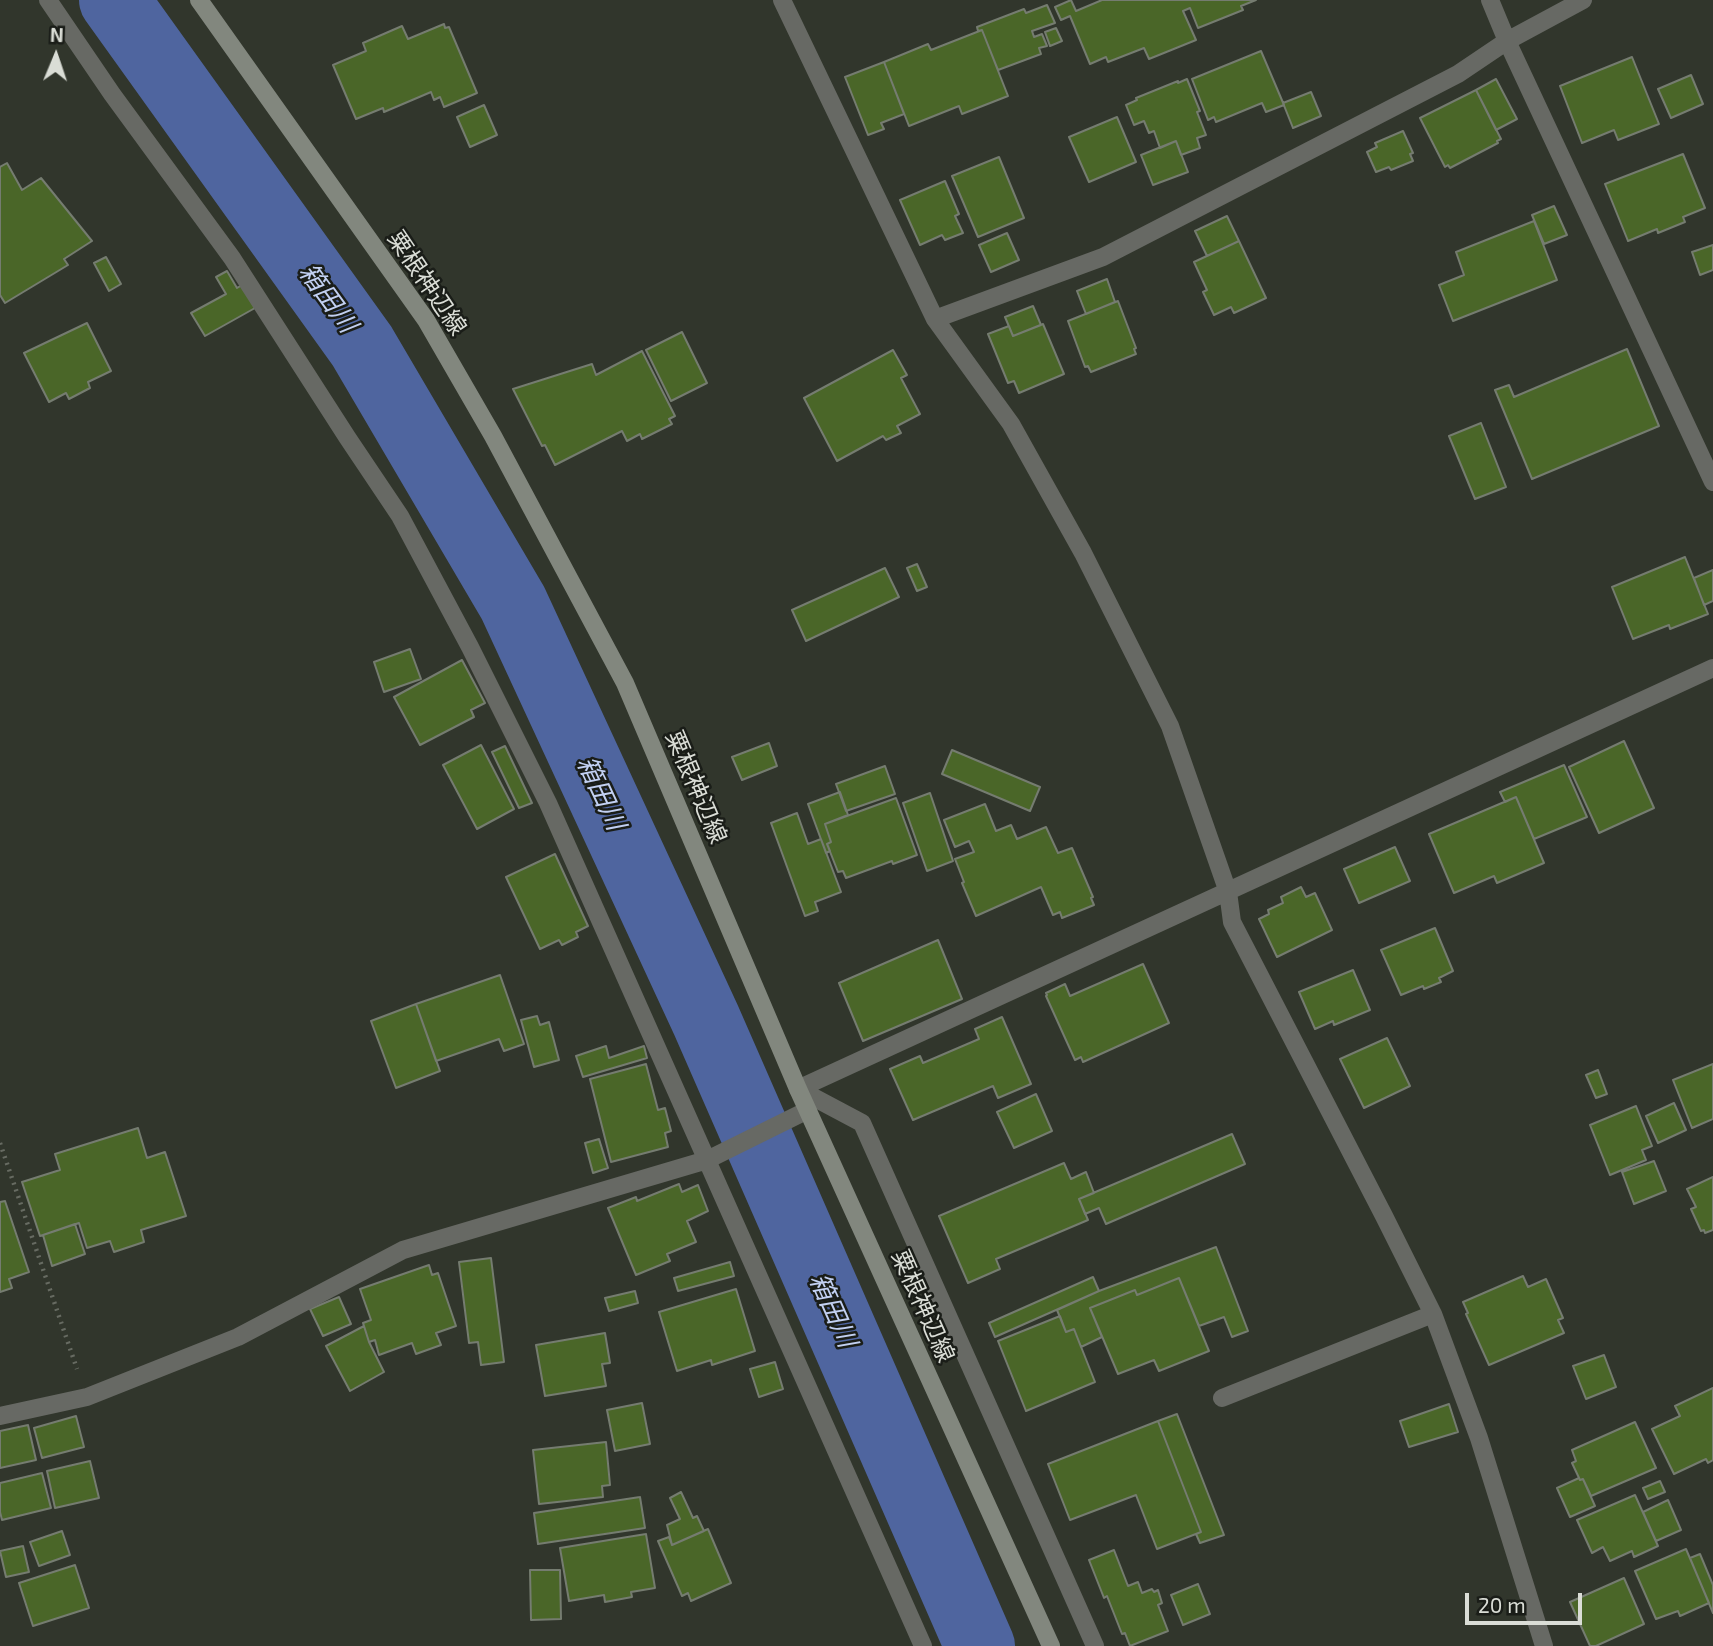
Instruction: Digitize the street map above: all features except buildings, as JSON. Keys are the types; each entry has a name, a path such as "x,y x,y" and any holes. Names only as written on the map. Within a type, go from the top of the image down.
{"main road":[{"name":"粟根神辺線","path":"199,0 426,320 493,436 625,683 798,1089 1051,1646"}],"street":[{"path":"48,0 232,258 400,516 470,647 548,803 923,1646"},
{"path":"782,0 935,319 1011,424 1083,553 1170,726 1228,892 1232,922 1433,1314 1479,1438 1544,1646"},
{"path":"1490,0 1713,482"},
{"path":"935,319 1102,257 1458,74 1507,41 1583,0"},
{"path":"798,1089 1713,668"},
{"path":"798,1089 862,1123 1095,1646"},
{"path":"0,1416 87,1397 238,1337 403,1250 707,1160 808,1110"},
{"path":"1222,1398 1433,1314"}],"path":[{"path":"0,1143 87,1397"}],"waterway":[{"name":"箱田川","path":"114,0 362,346 513,603 706,1020 980,1646"}]}
